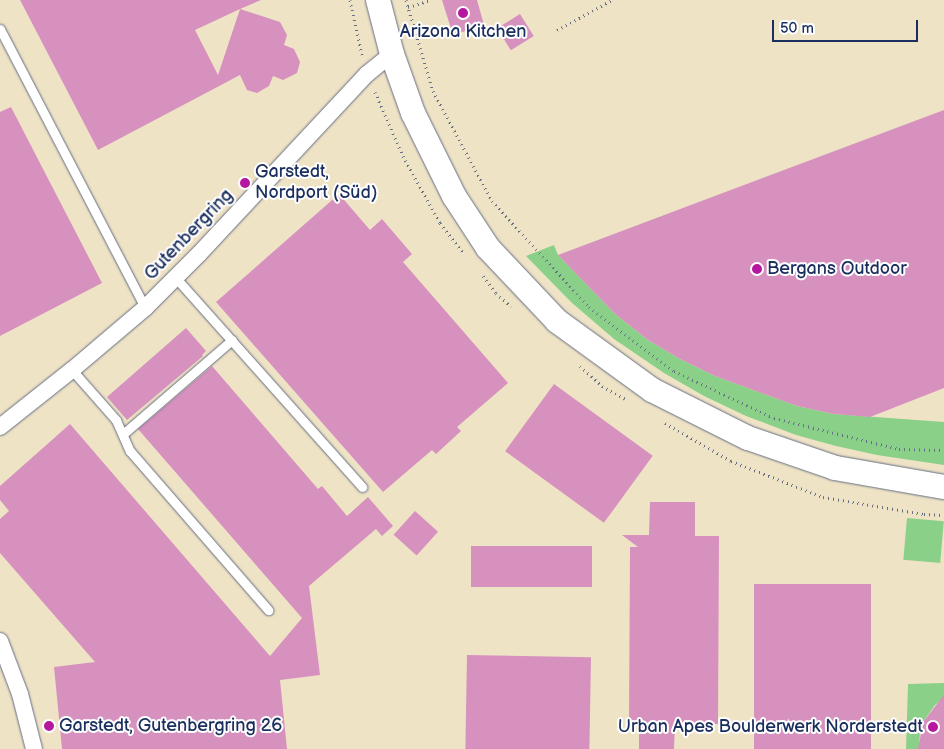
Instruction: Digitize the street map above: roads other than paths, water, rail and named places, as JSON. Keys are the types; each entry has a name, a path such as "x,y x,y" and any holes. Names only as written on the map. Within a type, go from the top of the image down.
{"main road":[{"path":"378,0 392,54 413,113 454,196 488,248 557,321 652,390 748,438 835,468 944,487"}],"street":[{"name":"Gutenbergring","path":"0,427 72,370 145,308 176,278 367,74 392,54"},
{"path":"0,641 20,694 34,749"}],"lane":[{"path":"0,29 145,308"},
{"path":"176,278 362,487"},
{"path":"123,434 232,340"},
{"path":"72,370 116,420 130,451 268,610"}],"place":[{"name":"Arizona Kitchen","path":"463,13"},
{"name":"Garstedt, Nordport (Süd)","path":"245,183"},
{"name":"Bergans Outdoor","path":"757,269"},
{"name":"Garstedt, Gutenbergring 26","path":"49,726"},
{"name":"Urban Apes Boulderwerk Norderstedt","path":"933,727"}]}
